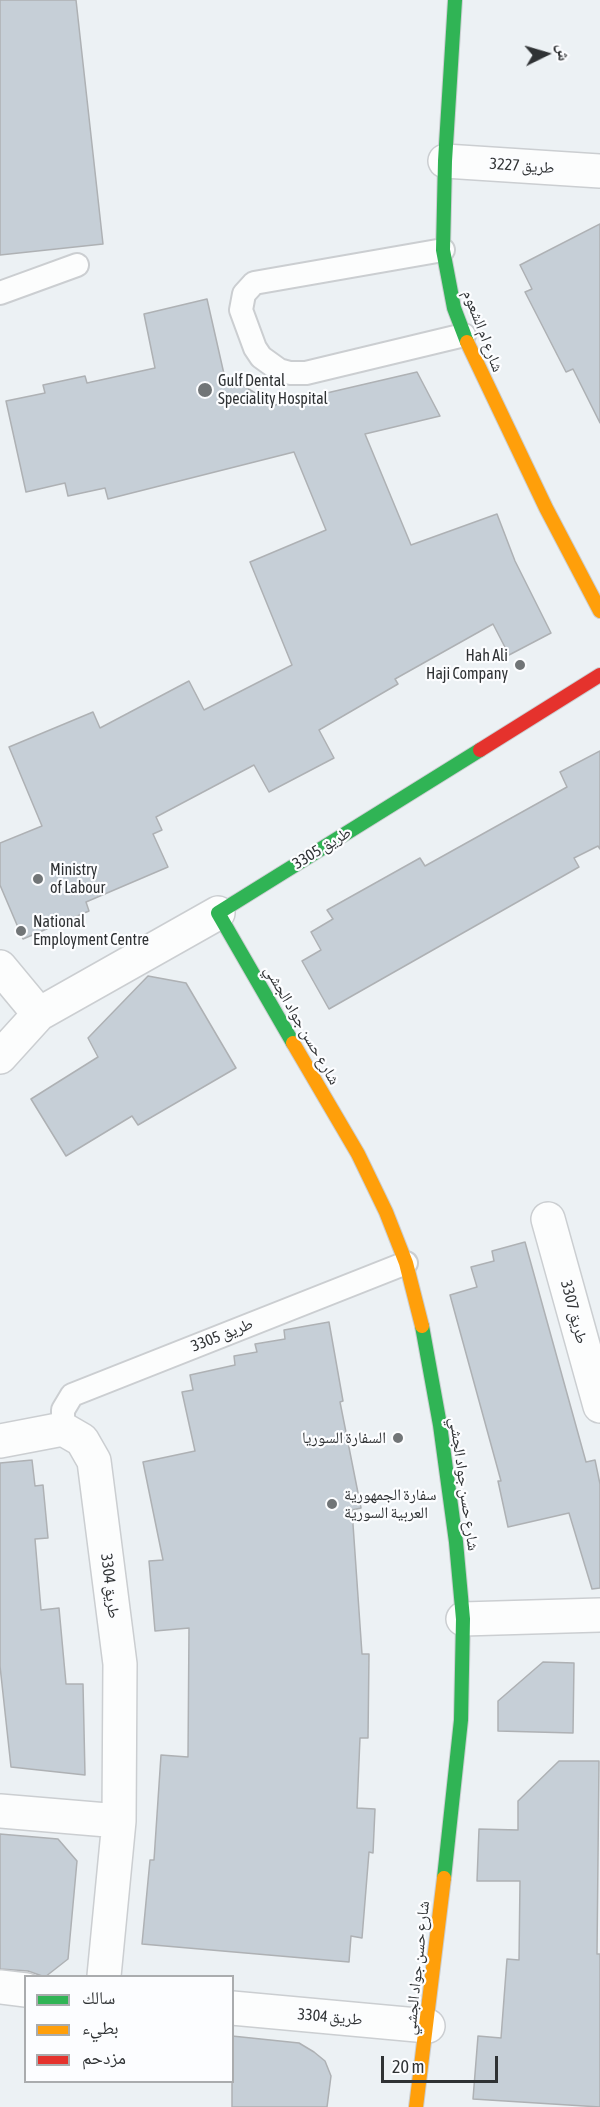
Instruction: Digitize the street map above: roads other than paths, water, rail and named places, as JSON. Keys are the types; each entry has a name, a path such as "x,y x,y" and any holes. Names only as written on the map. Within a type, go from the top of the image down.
{"street":[{"name":"شارع ام الشعوم","path":"455,0 445,160 443,250 449,288 464,335 546,508 600,611"},
{"name":"طريق 3227","path":"445,160 600,171"},
{"name":"طريق 3305","path":"39,1014 218,913 600,675"},
{"name":"شارع حسن جواد الجشي","path":"218,913 358,1154 386,1212 406,1263 421,1322 440,1425 456,1542 463,1619 461,1720 428,2026 416,2107"},
{"path":"0,967 39,1014 0,1057"},
{"name":"طريق 3307","path":"548,1219 600,1406"},
{"path":"0,1441 63,1429"},
{"name":"طريق 3304","path":"63,1429 81,1440 94,1461 120,1664 119,1821 104,1975"},
{"path":"463,1619 600,1615"},
{"path":"0,1811 119,1821"},
{"path":"0,1988 24,1990"},
{"name":"طريق 3304","path":"234,2008 428,2026"}],"lane":[{"path":"443,250 254,283 244,294 241,310 255,348 261,357 279,370 290,373 306,373 464,335"},
{"path":"0,293 77,265"},
{"name":"طريق 3305","path":"63,1429 63,1410 72,1395 406,1263"}],"place":[{"name":"Gulf Dental Speciality Hospital","path":"205,390"},
{"name":"Hah Ali Haji Company","path":"520,665"},
{"name":"Ministry of Labour","path":"38,879"},
{"name":"National Employment Centre","path":"21,931"},
{"name":"السفارة السوريا","path":"398,1438"},
{"name":"سفارة الجمهورية العربية السورية","path":"332,1504"}]}
